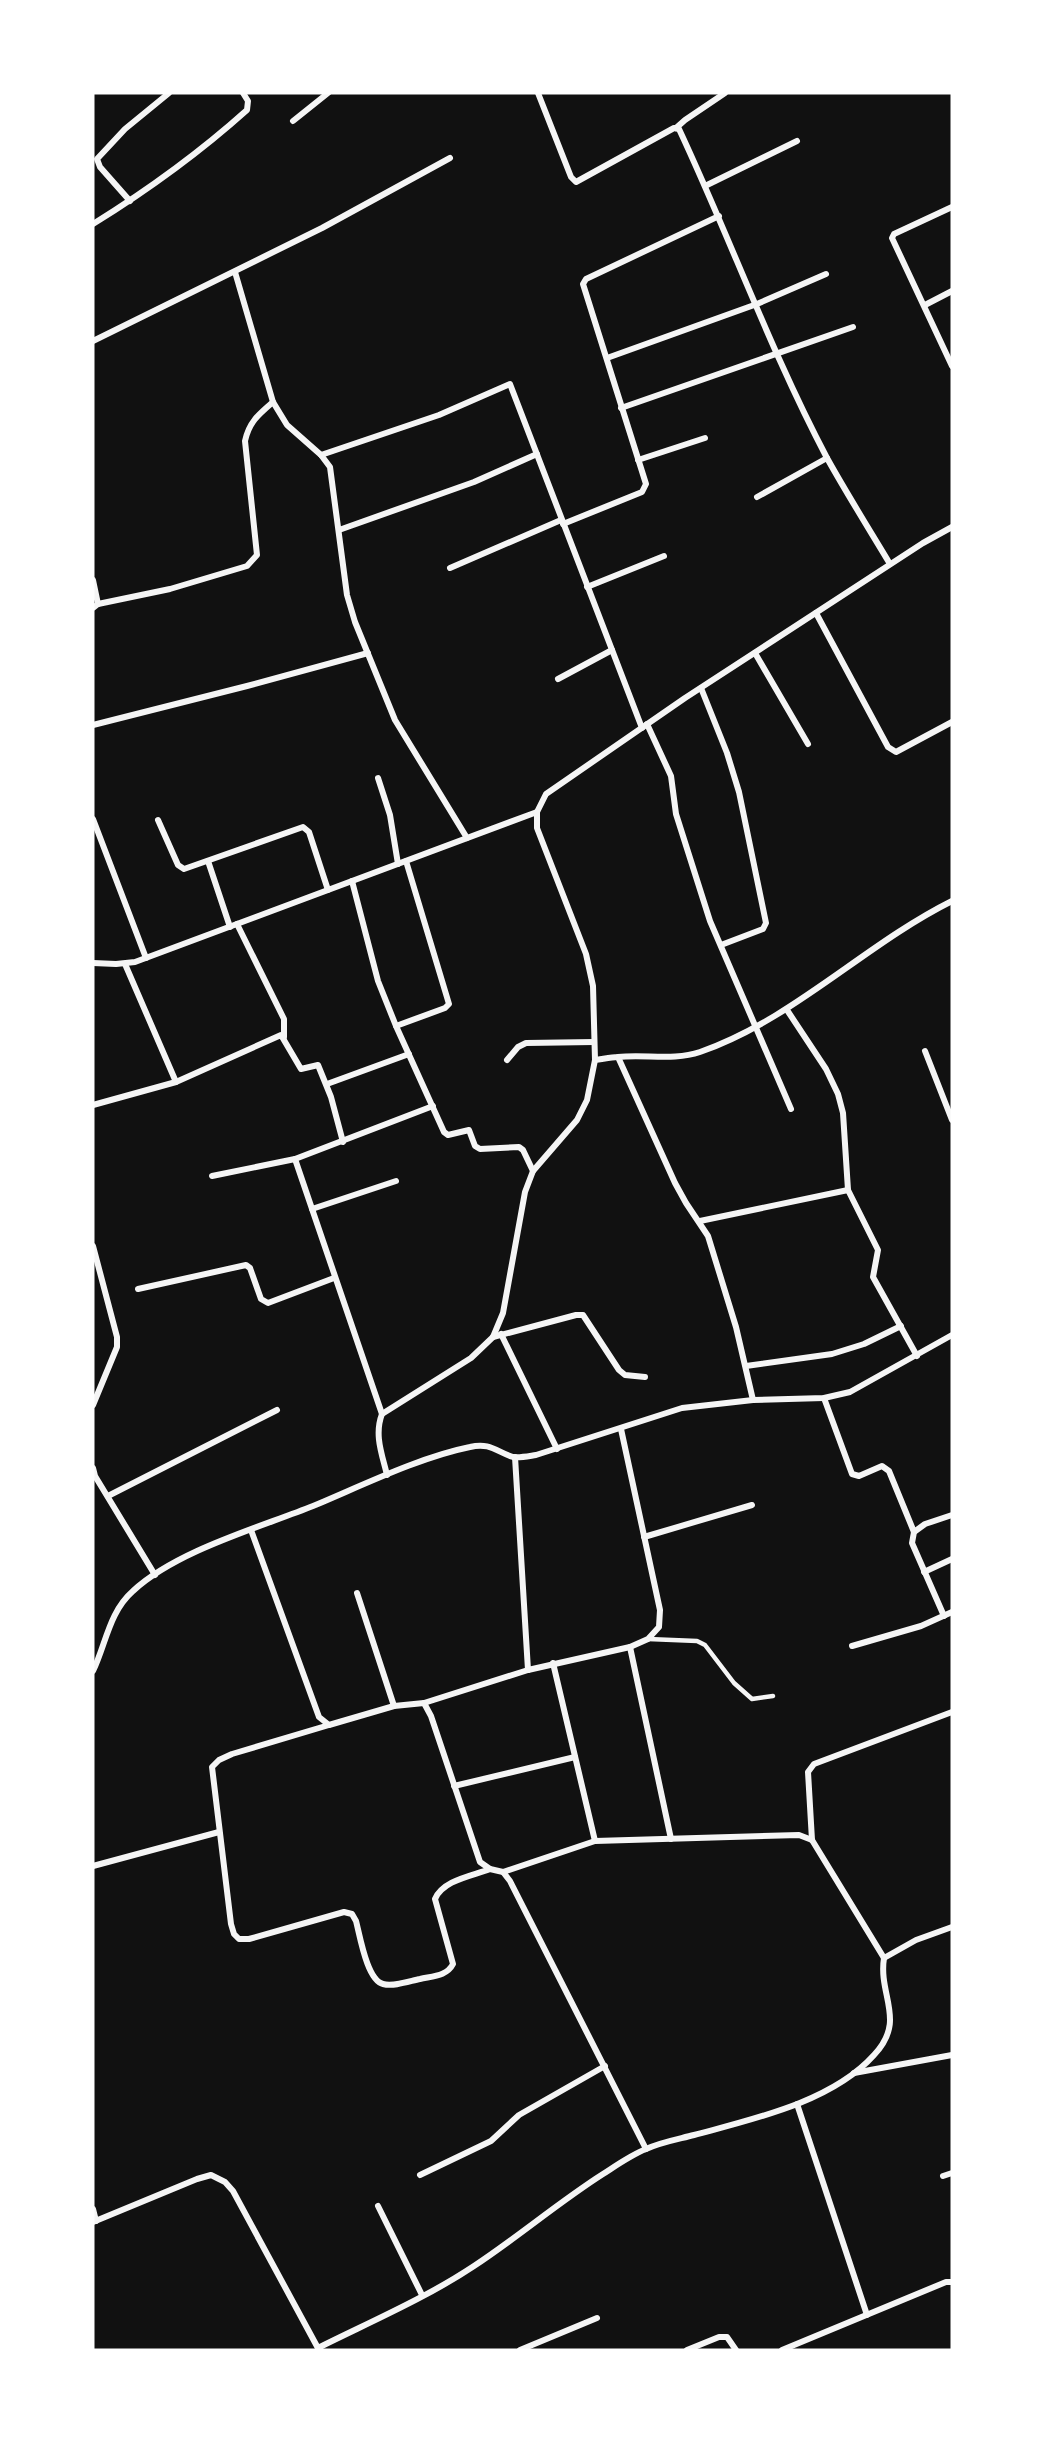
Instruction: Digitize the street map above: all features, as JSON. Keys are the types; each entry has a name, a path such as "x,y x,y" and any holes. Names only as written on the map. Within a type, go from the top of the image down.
{"street":[{"path":"130,201 100,167 97,159 125,129 169,93"},
{"path":"93,224 204,149 247,110 248,101 243,93"},
{"path":"293,121 328,93"},
{"path":"538,93 571,177 576,182 676,128 724,93"},
{"path":"676,128 719,216 778,353 827,458 890,564"},
{"path":"705,186 797,141"},
{"path":"93,341 322,228 450,158"},
{"path":"952,207 894,234 892,238 952,366"},
{"path":"450,568 642,492 646,484 607,358 583,291 583,284 586,279 719,216"},
{"path":"235,272 273,402 287,425 321,455 330,467 347,595 355,622 395,720 467,838"},
{"path":"607,358 757,304 826,274"},
{"path":"925,305 952,291"},
{"path":"621,408 853,327"},
{"path":"321,455 439,415 510,384 612,650 645,726 671,776 676,814 710,921 791,1109"},
{"path":"93,580 95,605 170,589 247,566 256,560 245,441 247,430 254,418 273,402"},
{"path":"638,460 705,438"},
{"path":"339,530 474,482 537,453"},
{"path":"757,497 827,458"},
{"path":"493,1337 502,1313 525,1192 533,1171 577,1120 587,1101 595,1060 593,986 586,954 537,828 537,812 546,794 755,652 890,564 952,527"},
{"path":"587,588 664,556"},
{"path":"816,613 888,747 896,752 952,722"},
{"path":"558,679 612,650"},
{"path":"755,652 808,744"},
{"path":"93,725 368,653"},
{"path":"701,688 727,753 739,792 766,923 763,929 722,945"},
{"path":"378,778 390,815 398,864"},
{"path":"93,963 125,964 146,958 537,812"},
{"path":"93,819 95,830 146,958"},
{"path":"158,820 181,868 208,861 303,827 309,832 328,890"},
{"path":"208,861 233,925 284,1019 284,1037 298,1067 303,1069 318,1065 327,1084 343,1142"},
{"path":"396,1026 446,1008 449,1004 406,861"},
{"path":"352,881 378,981 396,1026 446,1134 469,1130 475,1146 480,1149 519,1146 533,1171"},
{"path":"595,1060 618,1057 677,1057 698,1053 787,1010 881,944 952,901"},
{"path":"125,964 176,1082"},
{"path":"787,1010 826,1069 838,1094 843,1113 848,1190 878,1250 873,1277 917,1356"},
{"path":"93,1106 176,1082 279,1035 284,1037"},
{"path":"507,1060 518,1047 526,1043 594,1042"},
{"path":"925,1051 952,1120"},
{"path":"327,1084 409,1054"},
{"path":"618,1057 675,1183 708,1236 746,1366 753,1400"},
{"path":"212,1176 295,1159 433,1107"},
{"path":"295,1159 382,1414"},
{"path":"312,1209 396,1181"},
{"path":"700,1221 848,1190"},
{"path":"93,1246 117,1337 117,1347 93,1405"},
{"path":"138,1289 246,1265 250,1268 261,1299 268,1303 334,1278"},
{"path":"387,1475 378,1438 378,1425 382,1414 471,1358 493,1337 583,1315 619,1370 625,1375 645,1377"},
{"path":"746,1366 832,1354 864,1344 901,1326"},
{"path":"501,1334 557,1449"},
{"path":"93,1671 115,1611 133,1591 155,1575 183,1559 387,1475 472,1446 492,1446 514,1457 536,1455 682,1408 753,1400 824,1398 850,1392 952,1335"},
{"path":"824,1398 852,1474 859,1476 882,1466 889,1471 914,1532 912,1543 944,1616"},
{"path":"108,1496 277,1410"},
{"path":"490,1869 439,1890 435,1899 453,1964 450,1971 441,1975 391,1985 382,1984 375,1979 370,1970 352,1914 344,1912 249,1939 239,1939 234,1934 231,1924 212,1767 232,1754 329,1725 394,1706 424,1703 528,1670 630,1647 648,1639 659,1627 660,1610 621,1429"},
{"path":"514,1457 528,1670"},
{"path":"93,1468 95,1476 155,1575"},
{"path":"644,1537 752,1504"},
{"path":"914,1532 925,1524 952,1515"},
{"path":"251,1530 312,1702 319,1718 329,1725"},
{"path":"924,1572 952,1559"},
{"path":"357,1593 394,1706"},
{"path":"852,1646 921,1626 952,1612"},
{"path":"630,1647 671,1839"},
{"path":"553,1663 595,1841"},
{"path":"424,1703 431,1716 480,1862 490,1869 503,1872 595,1841 799,1835 812,1840"},
{"path":"93,2209 95,2221 197,2179 211,2175 225,2182 233,2191 319,2349 476,2265 585,2185 646,2149 766,2116 797,2104 853,2073 887,2040 892,2021 890,2002 882,1973 884,1958 812,1840 808,1772 814,1764 952,1712"},
{"path":"454,1786 575,1757"},
{"path":"93,1866 219,1832"},
{"path":"503,1872 510,1881 646,2149"},
{"path":"884,1958 916,1940 952,1927"},
{"path":"853,2073 952,2055"},
{"path":"420,2175 491,2141 519,2115 605,2066"},
{"path":"797,2104 867,2315"},
{"path":"943,2176 952,2173"},
{"path":"378,2206 422,2295"},
{"path":"782,2350 794,2348 946,2282 952,2282"},
{"path":"520,2350 597,2318"},
{"path":"687,2350 719,2337 727,2337 736,2350"}],"lane":[{"path":"648,1639 697,1641 705,1646 743,1693 752,1699 773,1696"}]}
